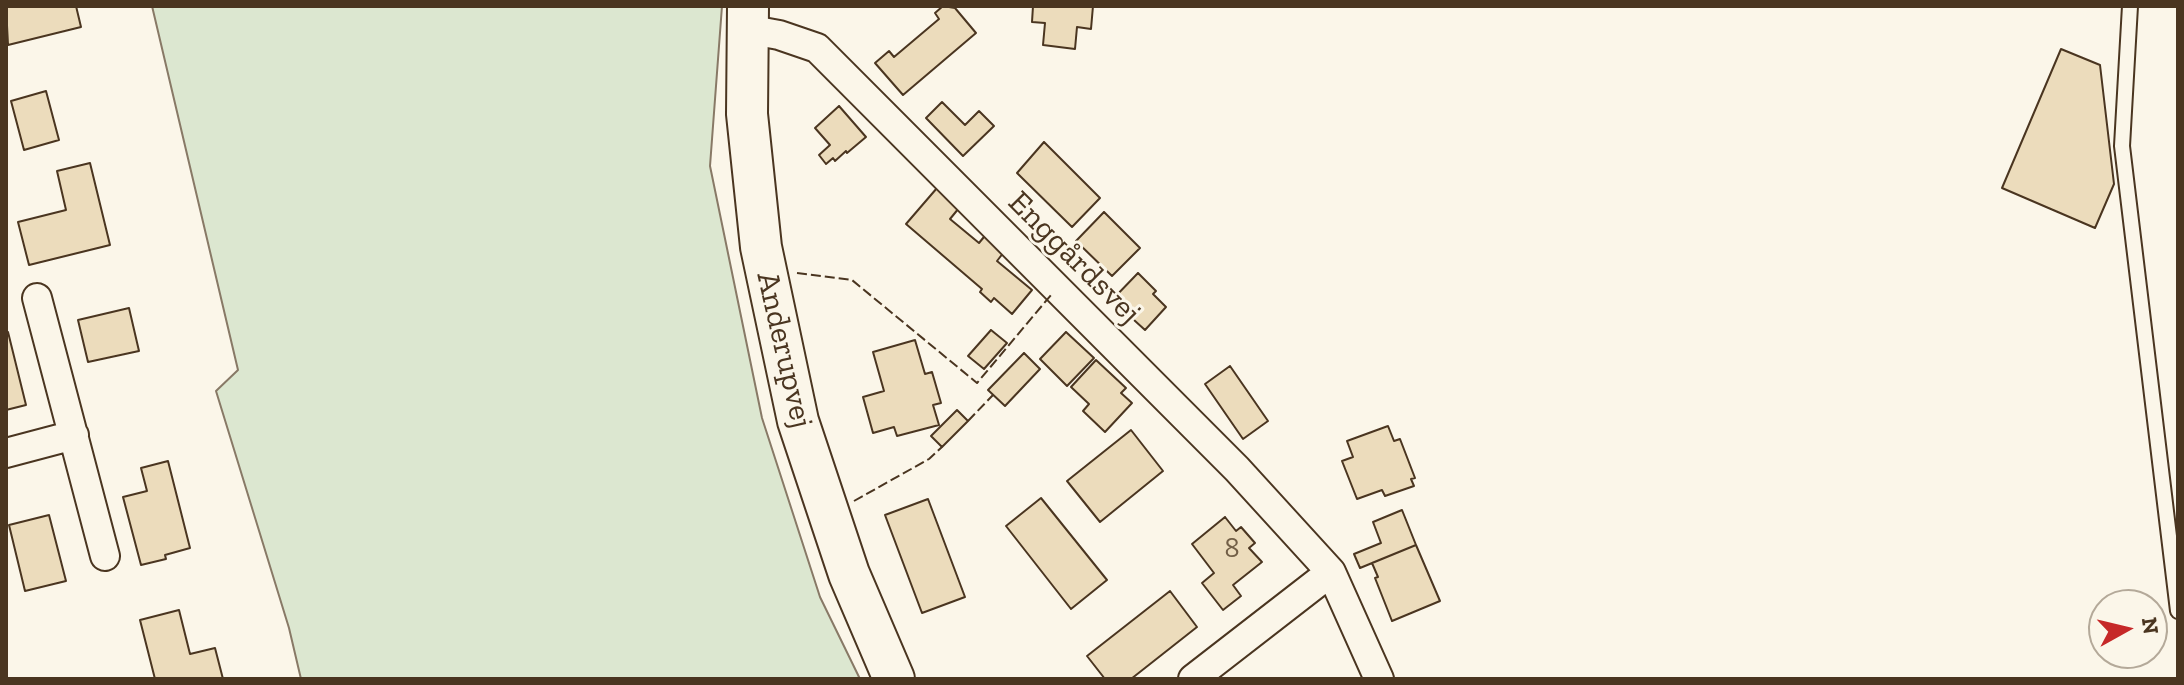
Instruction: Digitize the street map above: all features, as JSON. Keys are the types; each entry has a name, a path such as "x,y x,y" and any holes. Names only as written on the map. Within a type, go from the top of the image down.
{"street":[{"name":"Enggårdsvej","path":"747,17 779,35 817,48 1237,469 1331,572 1379,679"},
{"name":"Anderupvej","path":"747,17 747,114 761,247 798,421 849,574 894,679"},
{"path":"37,298 105,556"},
{"path":"6,453 74,435"},
{"path":"1193,679 1331,572"}],"lane":[{"path":"2130,6 2122,146 2178,611"}],"green space":[{"path":"152,6 722,6 710,166 762,418 820,597 860,679 301,679 289,628 216,391 238,370"}],"building":[{"path":"6,6 76,6 81,27 8,45"},
{"path":"943,6 955,8 976,33 903,95 875,63 889,51 894,57 939,19 935,13"},
{"path":"1033,6 1093,6 1091,29 1077,27 1075,49 1043,45 1045,23 1032,22"},
{"path":"2061,49 2100,65 2114,184 2095,228 2002,188"},
{"path":"46,91 59,140 24,150 11,101"},
{"path":"942,102 965,125 979,111 994,126 963,156 926,118"},
{"path":"839,106 866,137 847,153 826,164 819,155 830,145 815,128"},
{"path":"1044,142 1100,198 1072,227 1017,173"},
{"path":"90,163 110,245 29,265 18,222 66,210 57,171"},
{"path":"937,188 959,208 950,219 979,243 988,232 1007,248 997,261 1032,290 1012,314 994,298 991,302 980,292 982,289 906,224"},
{"path":"1104,212 1140,248 1112,276 1076,241"},
{"path":"1138,273 1156,291 1153,294 1166,307 1145,330 1112,300"},
{"path":"129,308 139,351 88,362 78,320"},
{"path":"991,330 1007,343 984,369 968,356"},
{"path":"1066,332 1094,358 1067,386 1040,359"},
{"path":"6,333 26,405 6,410"},
{"path":"915,340 925,374 932,372 941,403 933,405 939,425 897,436 894,427 873,433 863,397 884,391 873,352"},
{"path":"1024,353 1040,369 1005,406 988,390"},
{"path":"1096,360 1126,388 1121,393 1132,403 1105,432 1083,411 1089,404 1071,387"},
{"path":"1230,366 1268,421 1243,439 1205,384"},
{"path":"957,410 968,421 942,447 931,436"},
{"path":"1388,426 1394,441 1400,439 1415,478 1411,479 1414,486 1385,496 1382,490 1357,499 1342,461 1353,457 1347,441"},
{"path":"1131,430 1163,471 1100,522 1067,481"},
{"path":"168,461 190,548 165,555 166,559 141,565 123,497 147,491 141,468"},
{"path":"1041,498 1107,580 1071,609 1006,526"},
{"path":"928,499 965,597 922,613 885,515"},
{"path":"1402,510 1416,545 1360,568 1354,554 1381,543 1373,522"},
{"path":"49,515 66,581 25,591 9,525"},
{"path":"1225,517 1236,531 1241,527 1255,543 1249,548 1262,562 1233,585 1241,596 1223,610 1202,583 1214,573 1192,544"},
{"path":"1416,545 1440,601 1392,621 1372,563"},
{"path":"1170,591 1197,627 1131,679 1105,679 1087,656"},
{"path":"179,610 190,654 215,648 223,679 155,679 140,620"}],"fence":[{"path":"797,273 852,280 977,383 1051,295"},
{"path":"968,421 993,395"},
{"path":"854,501 929,459 942,447"}]}
